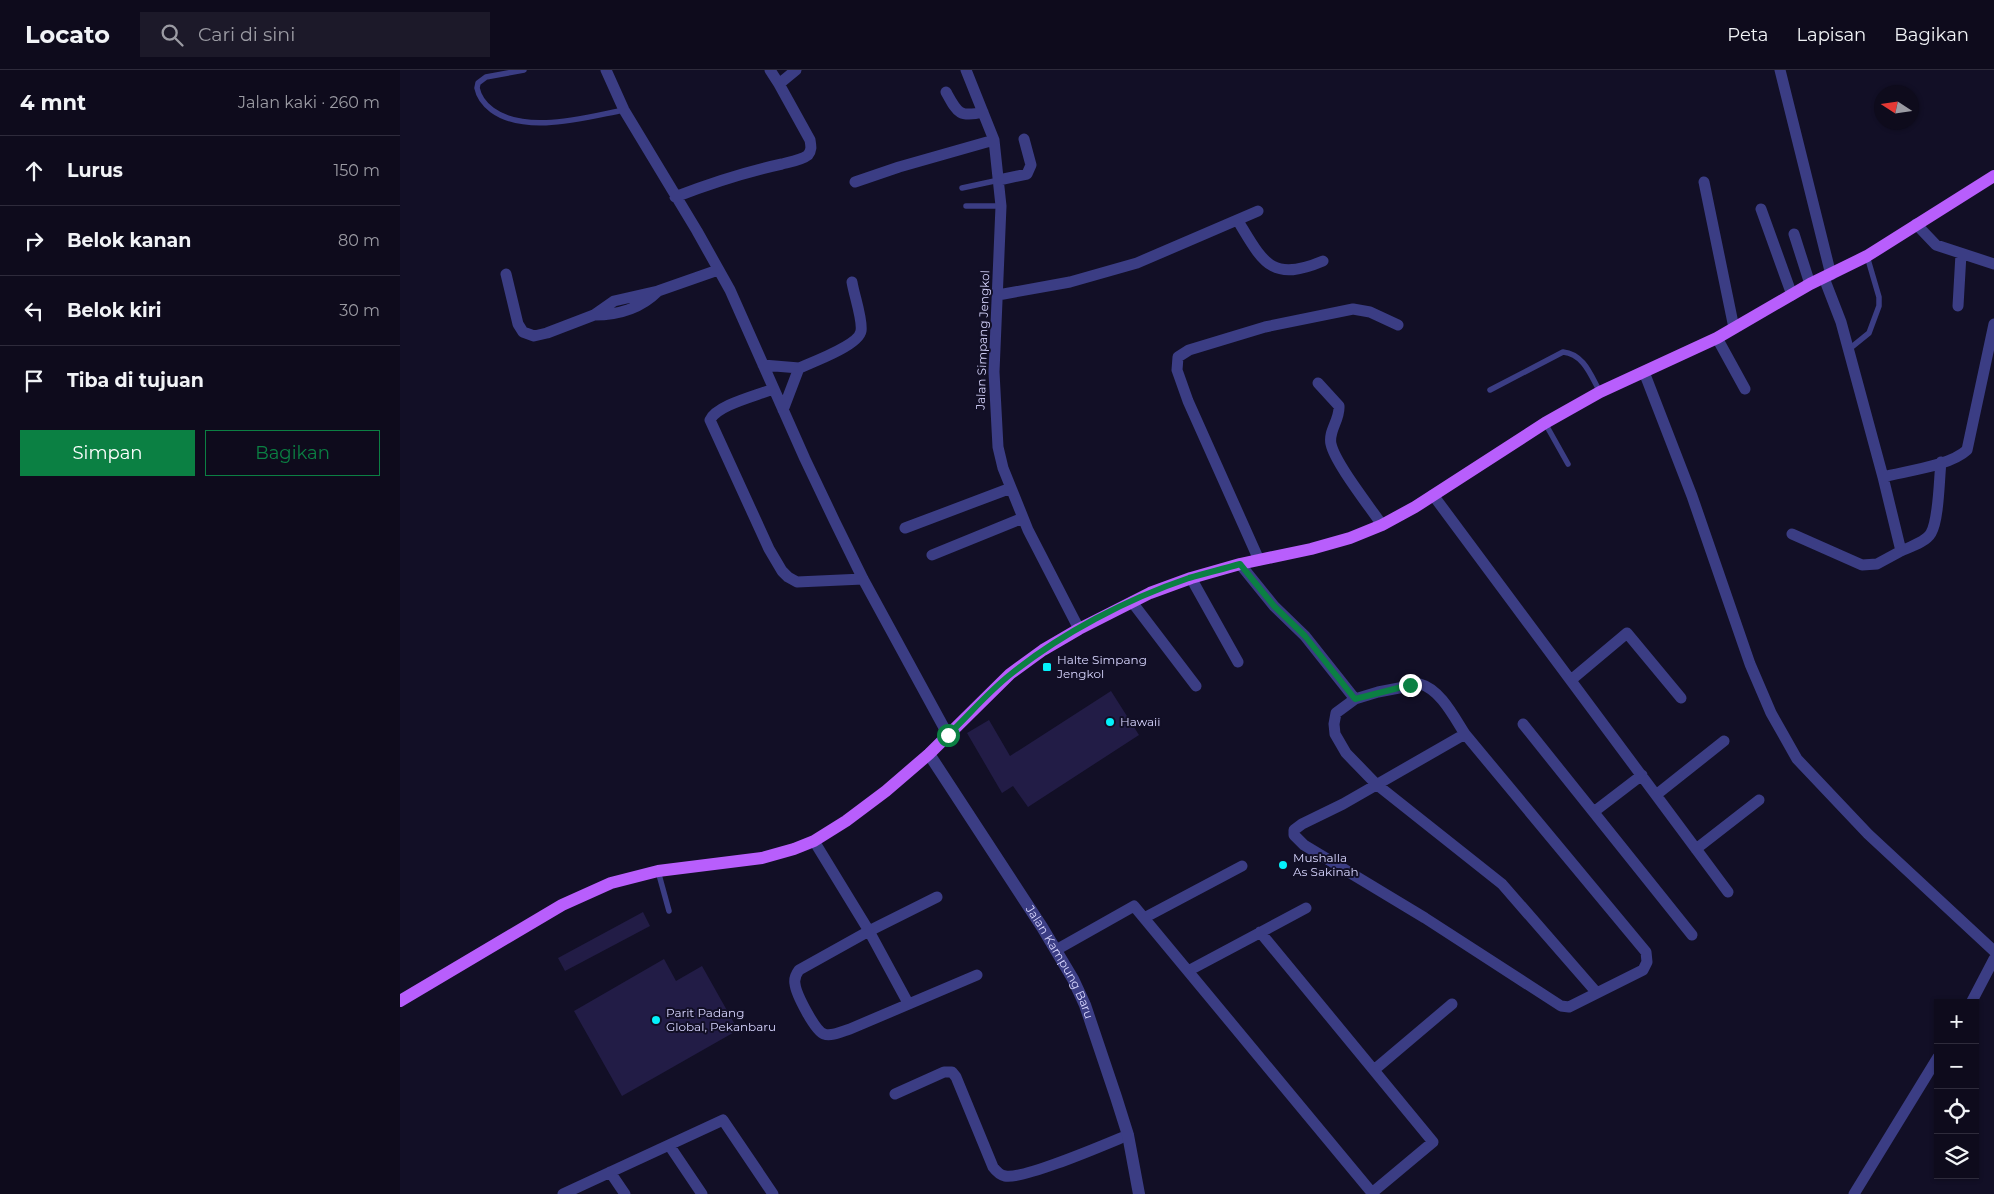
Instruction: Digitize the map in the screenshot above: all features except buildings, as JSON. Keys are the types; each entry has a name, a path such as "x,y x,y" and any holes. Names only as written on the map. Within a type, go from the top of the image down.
{"main road":[{"path":"400,1001 562,906 612,883 658,871 762,858 814,841 865,807 929,754 1010,674 1043,650 1079,628 1132,602 1191,578 1240,564 1330,544 1382,525 1433,495 1545,423 1600,392 1717,338 1810,284 1867,256 1994,176"}],"street":[{"path":"606,70 624,110 730,290 805,459 863,579 948,735"},
{"path":"676,197 720,179 790,162 809,153 810,140 780,84 770,70"},
{"path":"780,84 796,70"},
{"name":"Jalan Simpang Jengkol","path":"966,70 994,140 999,180 1001,206 994,372 995,428 998,447 1023,518 1079,628"},
{"path":"1780,70 1827,276 1883,477 1901,551"},
{"path":"946,92 958,112 966,115 983,112"},
{"path":"999,180 1027,174 1031,165 1024,139"},
{"path":"855,182 994,140"},
{"path":"1704,182 1734,328"},
{"path":"1761,209 1792,295"},
{"path":"998,295 1070,282 1137,263 1258,211"},
{"path":"1238,221 1256,251 1276,268 1300,269 1323,261"},
{"path":"1916,224 1936,245 1994,264"},
{"path":"1794,234 1810,284"},
{"path":"1958,306 1961,254"},
{"path":"506,274 518,324 523,332 534,336 594,315 614,302 658,291 718,270"},
{"path":"763,365 800,368 845,347 859,336 861,325 852,282"},
{"path":"1259,560 1188,401 1177,370 1178,357 1188,350 1265,327 1344,310 1366,310 1398,325"},
{"path":"1883,477 1962,455 1969,444 1994,324"},
{"path":"1717,338 1745,389"},
{"path":"783,410 800,368"},
{"path":"1644,372 1692,496 1750,664 1771,713 1797,759 1868,834 1994,952"},
{"path":"1318,382 1339,406 1338,418 1332,431 1330,444 1340,463 1382,525"},
{"path":"773,389 723,407 713,414 710,420 769,549 782,571 797,582 863,579"},
{"path":"1792,534 1862,565 1877,564 1921,541 1931,533 1936,517 1941,462"},
{"path":"905,528 1012,488"},
{"path":"1433,495 1728,892"},
{"path":"932,555 1023,518"},
{"path":"1240,564 1274,606 1305,636 1355,699"},
{"path":"1191,578 1238,662"},
{"path":"1132,602 1196,686"},
{"path":"1571,680 1627,633 1681,698"},
{"path":"1465,734 1376,784 1343,804 1302,824 1294,830 1294,835 1304,845 1424,918 1561,1006 1568,1007 1597,993 1643,970 1647,962 1646,952 1465,734 1443,702 1427,686 1420,684 1410,685 1355,699 1336,712 1335,734 1346,753 1376,784 1502,884 1597,993"},
{"path":"1523,724 1595,811 1692,935"},
{"path":"1656,795 1724,740"},
{"name":"Jalan Kampung Baru","path":"929,754 1073,978 1085,1004 1128,1135 1139,1194"},
{"path":"1595,811 1642,775"},
{"path":"1696,849 1759,800"},
{"path":"814,841 869,931 908,1003"},
{"path":"1144,918 1242,866"},
{"path":"937,896 799,970 794,981 796,990 812,1020 821,1032 831,1035 850,1029 977,975"},
{"path":"1056,950 1134,906 1373,1193 1433,1142 1260,932"},
{"path":"1188,971 1306,908"},
{"path":"1973,999 1994,959"},
{"path":"1374,1070 1452,1004"},
{"path":"1854,1194 1934,1064"},
{"path":"895,1094 944,1072 952,1072 956,1077 993,1167 997,1172 1006,1177 1028,1173 1128,1135"},
{"path":"563,1194 723,1120 773,1194"},
{"path":"669,1145 702,1194"},
{"path":"610,1172 625,1194"}],"lane":[{"path":"524,70 486,77 481,80 477,88 480,98 494,112 505,117 530,122 557,122 624,110"},
{"path":"962,188 999,180"},
{"path":"966,206 1001,206"},
{"path":"1848,351 1869,333 1879,306 1879,297 1867,256"},
{"path":"1490,390 1563,352 1574,354 1583,362 1600,392"},
{"path":"1545,423 1568,464"},
{"path":"658,871 669,911"}],"place":[{"name":"Halte Simpang Jengkol","path":"1047,667"},
{"name":"Hawaii","path":"1110,722"},
{"name":"Mushalla As Sakinah","path":"1283,865"},
{"name":"Parit Padang Global, Pekanbaru","path":"656,1020"}],"route":[{"path":"948,735 1010,674 1043,650 1079,628 1170,585 1240,564 1274,606 1305,636 1355,699 1410,685"}]}
